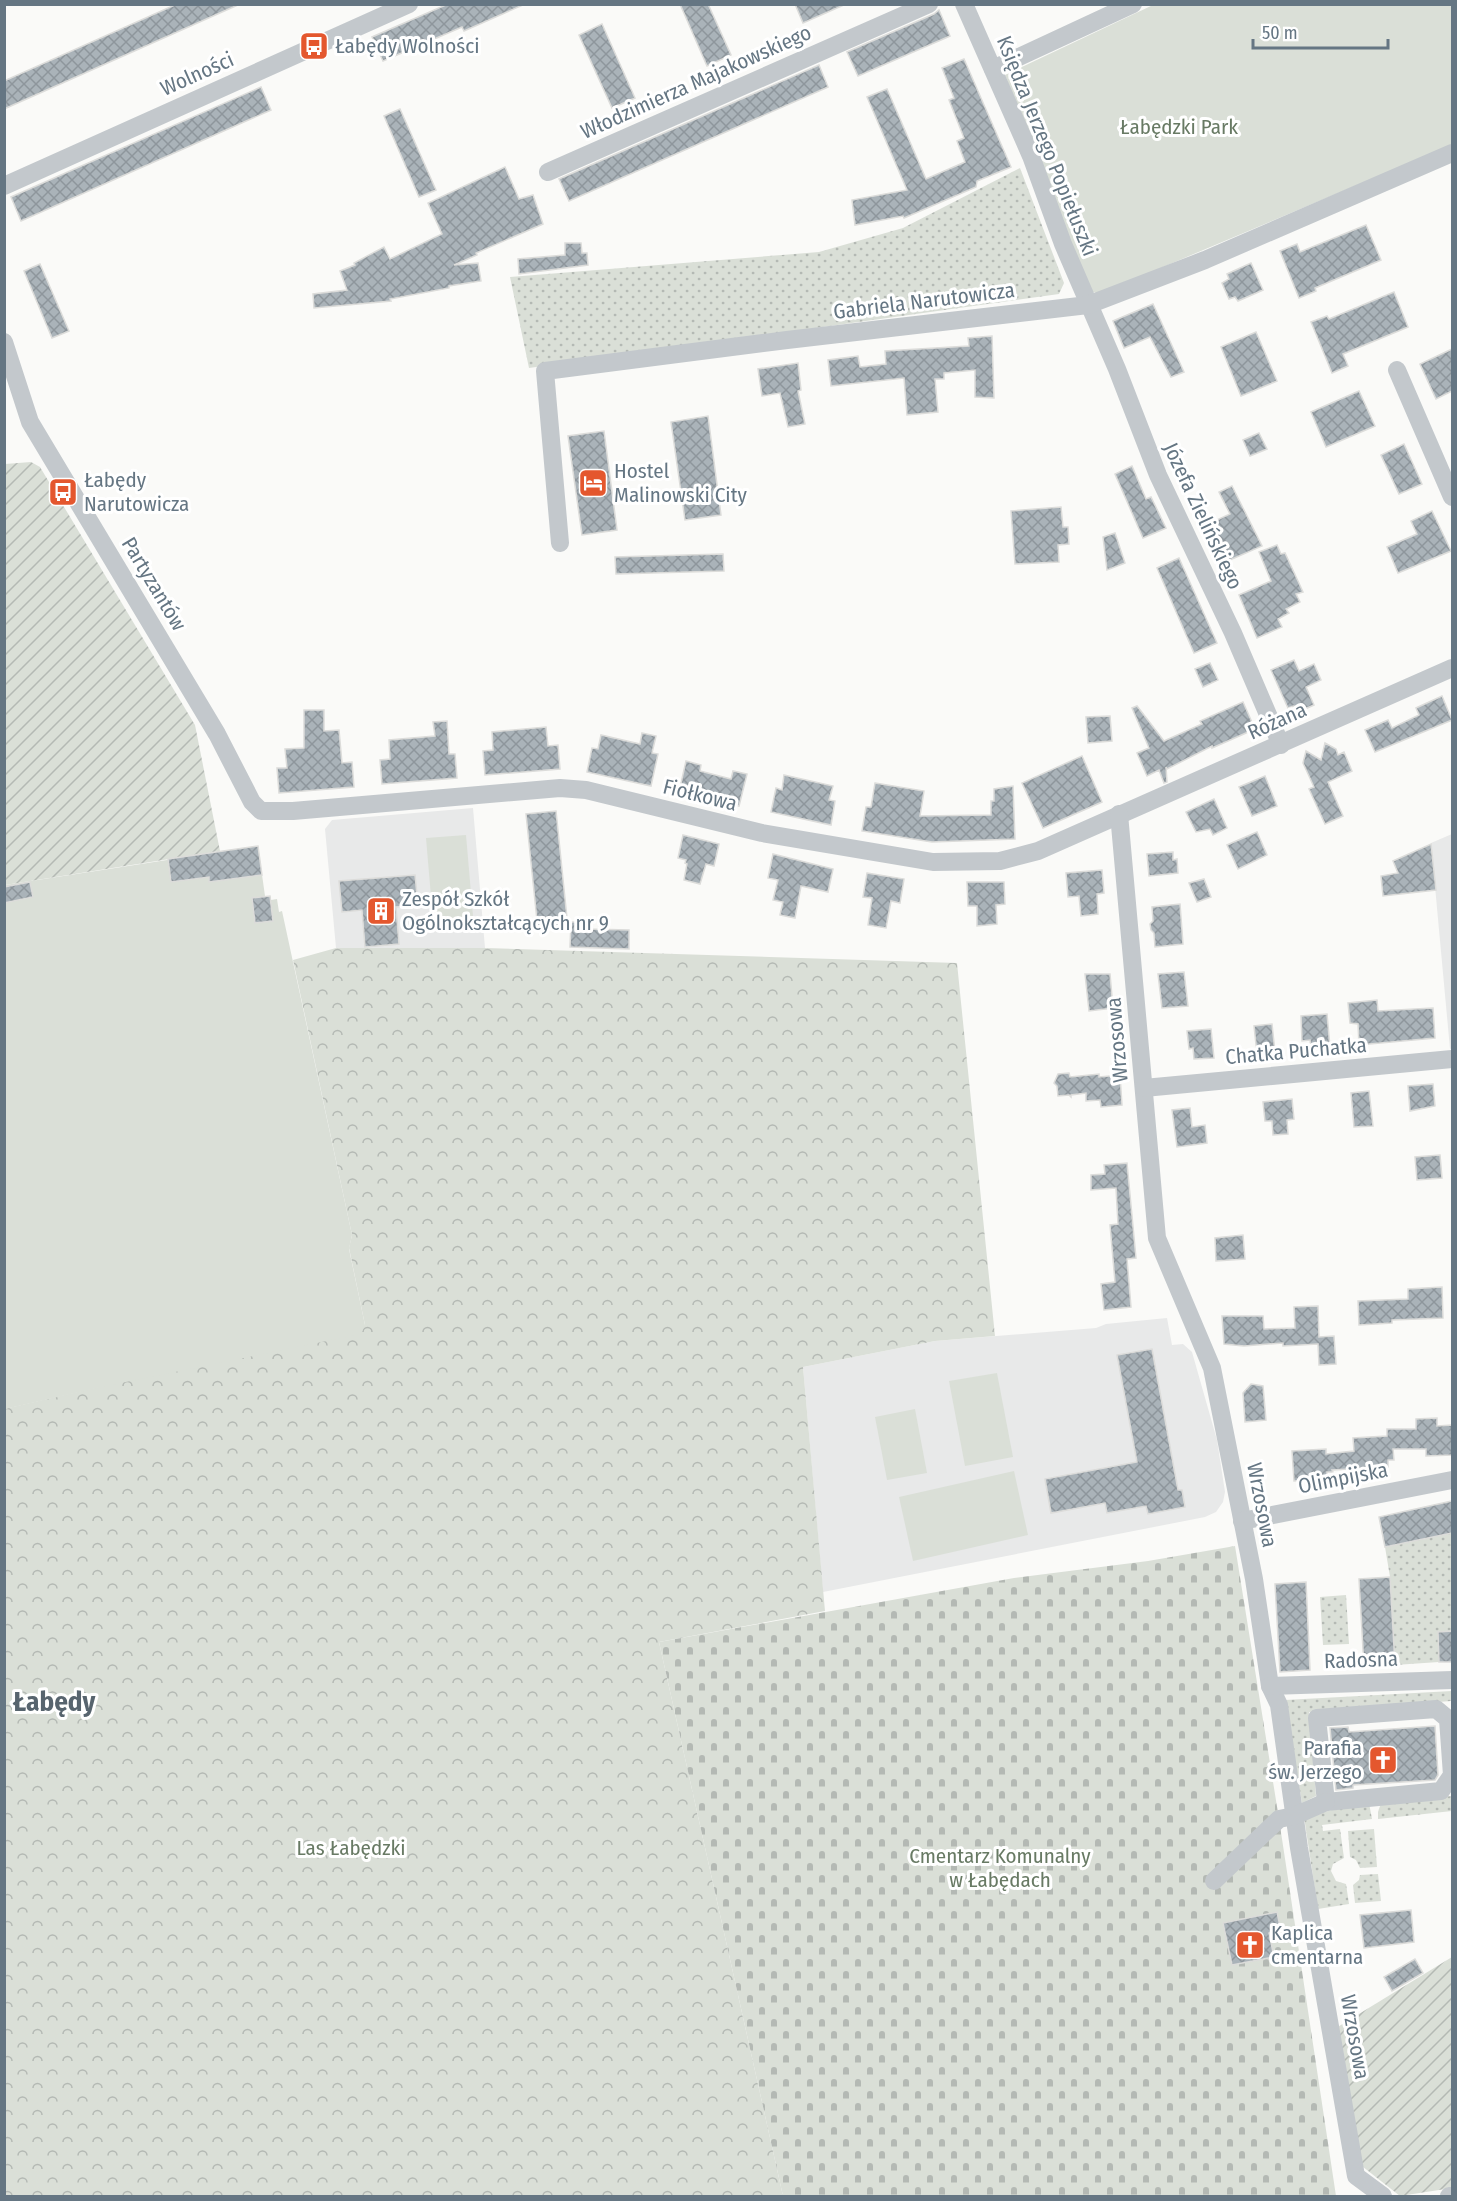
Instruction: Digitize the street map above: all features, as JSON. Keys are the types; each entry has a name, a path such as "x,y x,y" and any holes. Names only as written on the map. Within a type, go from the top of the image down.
{"street":[{"name":"Wolności","path":"4,186 409,4"},
{"name":"Włodzimierza Majakowskiego","path":"548,172 929,4"},
{"name":"Księdza Jerzego Popiełuszki","path":"964,4 1031,156 1088,305"},
{"path":"993,69 1133,4"},
{"name":"Gabriela Narutowicza","path":"560,543 545,372 1088,305 1205,260 1452,153"},
{"name":"Józefa Zielińskiego","path":"1088,305 1117,369 1158,475 1233,633 1281,745"},
{"name":"Partyzantów","path":"4,342 30,422 217,734 252,802 261,811"},
{"path":"1397,370 1452,497"},
{"name":"Różana","path":"1119,814 1281,745 1452,668"},
{"name":"Fiołkowa","path":"261,811 284,812 560,788 586,790 762,833 933,862 1000,861 1038,851 1119,814"},
{"name":"Wrzosowa","path":"1119,814 1157,1238 1212,1368 1254,1579 1270,1686 1280,1711 1294,1816 1356,2176 1383,2196"},
{"name":"Chatka Puchatka","path":"1144,1088 1452,1059"},
{"name":"Olimpijska","path":"1242,1521 1452,1480"},
{"name":"Radosna","path":"1270,1686 1452,1680"},
{"path":"1214,1881 1279,1819 1294,1816 1326,1802 1441,1791 1452,1775 1448,1719 1436,1709 1317,1718 1326,1802"}],"shaded area":[{"path":"473,808 485,948 336,948 325,829 332,820"},
{"path":"1452,834 1452,1048 1450,1049 1431,843"},
{"path":"1167,1318 1172,1345 1183,1344 1192,1352 1217,1440 1225,1492 1223,1502 1216,1512 1205,1517 823,1592 803,1367 935,1341 1096,1328 1106,1324"}],"green space":[{"name":"Łabędzki Park","path":"1153,5 1452,5 1452,145 1099,294 1090,291 1005,75"},
{"path":"1020,168 1064,283 1059,294 529,368 510,277 819,252 903,228"},
{"path":"31,462 40,467 195,725 220,851 5,885 5,464"},
{"path":"466,835 473,916 433,920 426,838"},
{"path":"258,846 265,896 270,896 271,900 277,899 279,912 282,911 352,1235 349,1249 365,1325 361,1334 5,1409 5,885"},
{"name":"Las Łabędzki","path":"336,948 485,948 957,963 995,1336 935,1341 803,1367 825,1611 659,1642 783,2196 5,2196 4,1409 365,1325 349,1248 352,1235 293,960"},
{"path":"997,1373 1013,1457 965,1466 949,1381"},
{"path":"915,1409 927,1473 887,1480 875,1417"},
{"path":"1014,1471 1028,1535 913,1561 899,1497"},
{"path":"1452,1533 1452,1631 1438,1632 1439,1662 1395,1665 1390,1577 1385,1547"},
{"name":"Cmentarz Komunalny w Łabędach","path":"1235,1546 1336,2196 783,2196 659,1642 1014,1578 1148,1561"},
{"path":"1346,1595 1349,1644 1323,1645 1320,1597"},
{"path":"1452,1691 1452,1713 1451,1701 1309,1712 1316,1796 1302,1803 1285,1700"},
{"path":"1452,1796 1452,1811 1378,1819 1381,1803"},
{"path":"1369,1803 1372,1819 1322,1825 1323,1831 1340,1829 1344,1858 1333,1864 1331,1871 1336,1881 1346,1884 1349,1904 1318,1909 1304,1817"},
{"path":"1374,1829 1377,1867 1360,1868 1356,1860 1350,1857 1348,1831"},
{"path":"1378,1874 1381,1901 1355,1903 1353,1885 1359,1880 1360,1875"},
{"path":"1452,1957 1452,2188 1400,2196 1358,2163 1336,2028"}],"building":[{"path":"177,4 240,4 4,109 4,81"},
{"path":"448,4 525,4 464,31 462,27 383,61 372,37"},
{"path":"680,4 708,4 731,55 707,66"},
{"path":"795,4 846,4 803,23"},
{"path":"939,10 950,36 858,76 847,52"},
{"path":"602,24 635,98 612,108 579,35"},
{"path":"964,59 1011,167 977,181 976,187 904,218 903,216 855,225 852,200 907,190 867,97 887,89 926,179 965,162 957,141 964,138 949,100 954,98 942,68"},
{"path":"819,65 828,87 569,201 559,179"},
{"path":"261,87 271,110 21,221 11,197"},
{"path":"400,109 436,190 419,197 384,116"},
{"path":"505,167 519,199 533,195 543,224 454,265 478,263 481,281 390,299 391,301 314,308 313,294 347,290 340,271 355,265 354,263 384,247 390,259 442,234 428,203"},
{"path":"1366,225 1381,260 1315,288 1316,291 1299,298 1280,251 1297,244 1300,252"},
{"path":"565,243 581,243 582,253 587,253 588,265 519,274 518,259 565,255"},
{"path":"1251,263 1263,290 1238,301 1235,297 1229,299 1222,283 1229,279 1227,274"},
{"path":"40,264 69,331 52,338 24,271"},
{"path":"1394,292 1408,327 1343,354 1348,366 1332,373 1311,322 1327,316 1329,319"},
{"path":"1153,304 1184,372 1171,377 1150,337 1124,348 1113,321"},
{"path":"1256,332 1277,381 1241,396 1221,347"},
{"path":"992,336 994,398 975,397 975,370 944,373 944,379 935,379 938,412 907,415 904,378 831,386 828,360 858,356 860,367 886,364 885,351 969,346 968,338"},
{"path":"1452,349 1452,391 1436,399 1420,364"},
{"path":"798,363 801,390 798,391 805,424 788,427 780,393 762,396 758,369"},
{"path":"1359,391 1375,426 1326,447 1311,412"},
{"path":"708,416 721,515 685,520 671,422"},
{"path":"604,431 617,530 582,535 568,436"},
{"path":"1259,433 1267,449 1250,456 1243,440"},
{"path":"1404,444 1422,484 1399,494 1381,455"},
{"path":"1132,466 1146,499 1151,497 1166,528 1143,538 1115,474"},
{"path":"1232,486 1262,546 1223,563 1206,525 1230,514 1219,492"},
{"path":"1061,507 1063,527 1068,527 1069,544 1058,545 1059,562 1015,564 1011,511"},
{"path":"1432,511 1451,551 1398,573 1387,547 1417,534 1411,521"},
{"path":"1115,533 1125,563 1107,570 1103,537"},
{"path":"1277,545 1281,554 1285,553 1303,592 1296,594 1300,602 1286,609 1289,613 1278,619 1282,627 1257,638 1239,595 1271,581 1259,552"},
{"path":"723,554 724,571 616,574 615,557"},
{"path":"1179,558 1217,643 1194,653 1157,568"},
{"path":"1294,660 1299,671 1314,664 1321,680 1306,687 1314,705 1298,712 1294,706 1288,708 1271,670"},
{"path":"1210,663 1218,680 1203,687 1195,669"},
{"path":"1442,696 1452,720 1375,752 1365,730 1388,720 1392,728 1419,715 1416,708"},
{"path":"1243,702 1255,729 1212,748 1212,746 1167,769 1166,767 1167,782 1164,783 1159,770 1147,776 1137,753 1149,748 1132,708 1137,706 1164,741 1202,724 1200,721"},
{"path":"304,710 324,710 324,731 339,730 342,763 352,762 354,787 279,793 277,768 287,768 285,749 304,748"},
{"path":"1110,716 1112,741 1088,743 1086,717"},
{"path":"447,721 449,754 455,754 457,778 382,784 380,760 390,759 389,740 435,736 433,722"},
{"path":"546,727 548,746 558,745 560,769 485,775 483,751 493,750 492,732"},
{"path":"642,733 656,736 652,753 658,754 651,786 587,772 592,748 598,749 601,735 640,744"},
{"path":"1325,743 1336,749 1338,755 1344,752 1352,771 1328,782 1343,816 1325,824 1309,789 1314,787 1303,763 1306,751 1321,760"},
{"path":"1082,756 1102,802 1043,828 1022,783"},
{"path":"686,761 701,765 700,771 731,779 733,771 747,774 739,806 679,792"},
{"path":"784,775 833,786 829,800 835,801 831,825 771,812 776,788 782,790"},
{"path":"1265,776 1277,806 1252,816 1239,787"},
{"path":"875,783 924,791 920,816 991,815 994,789 1013,786 1015,839 932,842 862,831 866,807 871,807"},
{"path":"1214,799 1227,828 1213,835 1210,829 1196,832 1186,812"},
{"path":"556,811 568,928 538,930 526,814"},
{"path":"1257,832 1267,855 1238,869 1227,845"},
{"path":"683,835 719,844 714,866 706,864 700,884 684,880 686,860 678,858"},
{"path":"1431,844 1436,890 1383,896 1381,876 1398,873 1393,861"},
{"path":"258,846 262,875 209,882 209,877 171,882 168,859"},
{"path":"1173,852 1173,860 1177,859 1178,873 1149,876 1147,854"},
{"path":"773,854 833,869 828,892 801,886 795,918 780,915 783,902 773,900 778,880 768,878"},
{"path":"1102,870 1104,893 1097,894 1098,914 1081,916 1079,896 1068,897 1066,873"},
{"path":"867,873 904,879 900,903 891,901 886,928 868,925 872,898 863,897"},
{"name":"Zespół Szkół Ogólnokształcących nr 9","path":"415,875 418,905 396,907 399,944 365,947 362,910 342,912 339,881"},
{"path":"1204,879 1211,897 1197,902 1189,883"},
{"path":"30,882 33,897 4,903 4,887"},
{"path":"967,882 1004,882 1005,904 996,905 997,924 977,926 977,906 968,906"},
{"path":"270,896 273,921 255,923 252,898"},
{"path":"1180,904 1183,944 1155,947 1154,933 1150,924 1153,921 1152,907"},
{"path":"571,922 588,922 588,929 629,930 629,949 570,947"},
{"path":"1184,972 1188,1006 1162,1008 1158,974"},
{"path":"1085,974 1110,974 1113,1008 1089,1011"},
{"path":"1377,1000 1378,1011 1433,1008 1435,1038 1359,1045 1358,1024 1350,1023 1348,1003"},
{"path":"1327,1014 1330,1047 1311,1049 1310,1040 1302,1041 1301,1016"},
{"path":"1272,1024 1275,1052 1257,1054 1254,1026"},
{"path":"1211,1029 1214,1058 1194,1059 1193,1048 1189,1049 1187,1031"},
{"path":"1069,1073 1070,1077 1099,1074 1099,1077 1120,1075 1122,1105 1101,1107 1100,1100 1086,1101 1086,1093 1071,1095 1071,1097 1069,1095 1058,1096 1057,1086 1054,1083 1058,1074"},
{"path":"1433,1084 1435,1106 1410,1111 1408,1086"},
{"path":"1369,1091 1373,1126 1354,1127 1351,1093"},
{"path":"1292,1099 1294,1119 1287,1120 1288,1134 1273,1135 1272,1121 1265,1121 1263,1102"},
{"path":"1190,1108 1192,1127 1205,1125 1207,1143 1177,1147 1172,1110"},
{"path":"1440,1155 1442,1178 1417,1180 1415,1157"},
{"path":"1127,1163 1136,1258 1127,1259 1131,1307 1104,1310 1101,1284 1115,1282 1110,1225 1118,1224 1116,1188 1091,1190 1091,1175 1105,1174 1104,1165"},
{"path":"1243,1235 1245,1259 1216,1261 1215,1238"},
{"path":"1442,1287 1443,1318 1392,1320 1392,1323 1359,1325 1358,1301 1408,1299 1408,1289"},
{"path":"1318,1306 1319,1337 1334,1336 1336,1364 1319,1365 1318,1344 1283,1346 1283,1343 1244,1346 1224,1344 1222,1316 1263,1316 1264,1329 1295,1328 1294,1307"},
{"path":"1152,1349 1178,1490 1182,1490 1185,1507 1148,1514 1146,1506 1107,1513 1105,1503 1051,1513 1045,1479 1137,1462 1117,1355"},
{"path":"1251,1384 1263,1386 1266,1420 1245,1422 1243,1393"},
{"path":"1437,1418 1437,1426 1452,1425 1452,1455 1426,1456 1426,1449 1393,1449 1394,1460 1388,1460 1388,1467 1332,1470 1333,1472 1327,1472 1327,1479 1294,1481 1292,1451 1326,1449 1326,1454 1354,1451 1353,1438 1387,1436 1387,1429 1416,1429 1416,1419"},
{"path":"1452,1501 1452,1533 1385,1547 1379,1517"},
{"path":"1390,1577 1395,1665 1364,1667 1359,1579"},
{"path":"1306,1582 1310,1670 1280,1672 1275,1584"},
{"path":"1452,1631 1452,1662 1439,1662 1438,1632"},
{"name":"Parafia św. Jerzego","path":"1435,1726 1438,1775 1435,1780 1353,1785 1353,1788 1336,1790 1330,1728 1348,1727 1349,1732"},
{"path":"1411,1910 1414,1942 1364,1948 1360,1915"},
{"name":"Kaplica cmentarna","path":"1277,1912 1281,1931 1269,1933 1274,1957 1232,1965 1223,1923"},
{"path":"1415,1959 1423,1973 1392,1991 1384,1977"}],"place":[{"name":"Łabędy Wolności","path":"314,46"},
{"name":"Hostel Malinowski City","path":"593,483"},
{"name":"Łabędy Narutowicza","path":"63,492"},
{"name":"Zespół Szkół Ogólnokształcących nr 9","path":"381,911"},
{"name":"Parafia św. Jerzego","path":"1383,1760"},
{"name":"Kaplica cmentarna","path":"1250,1945"}],"district":[{"name":"Łabędy","path":"54,1702"}]}
